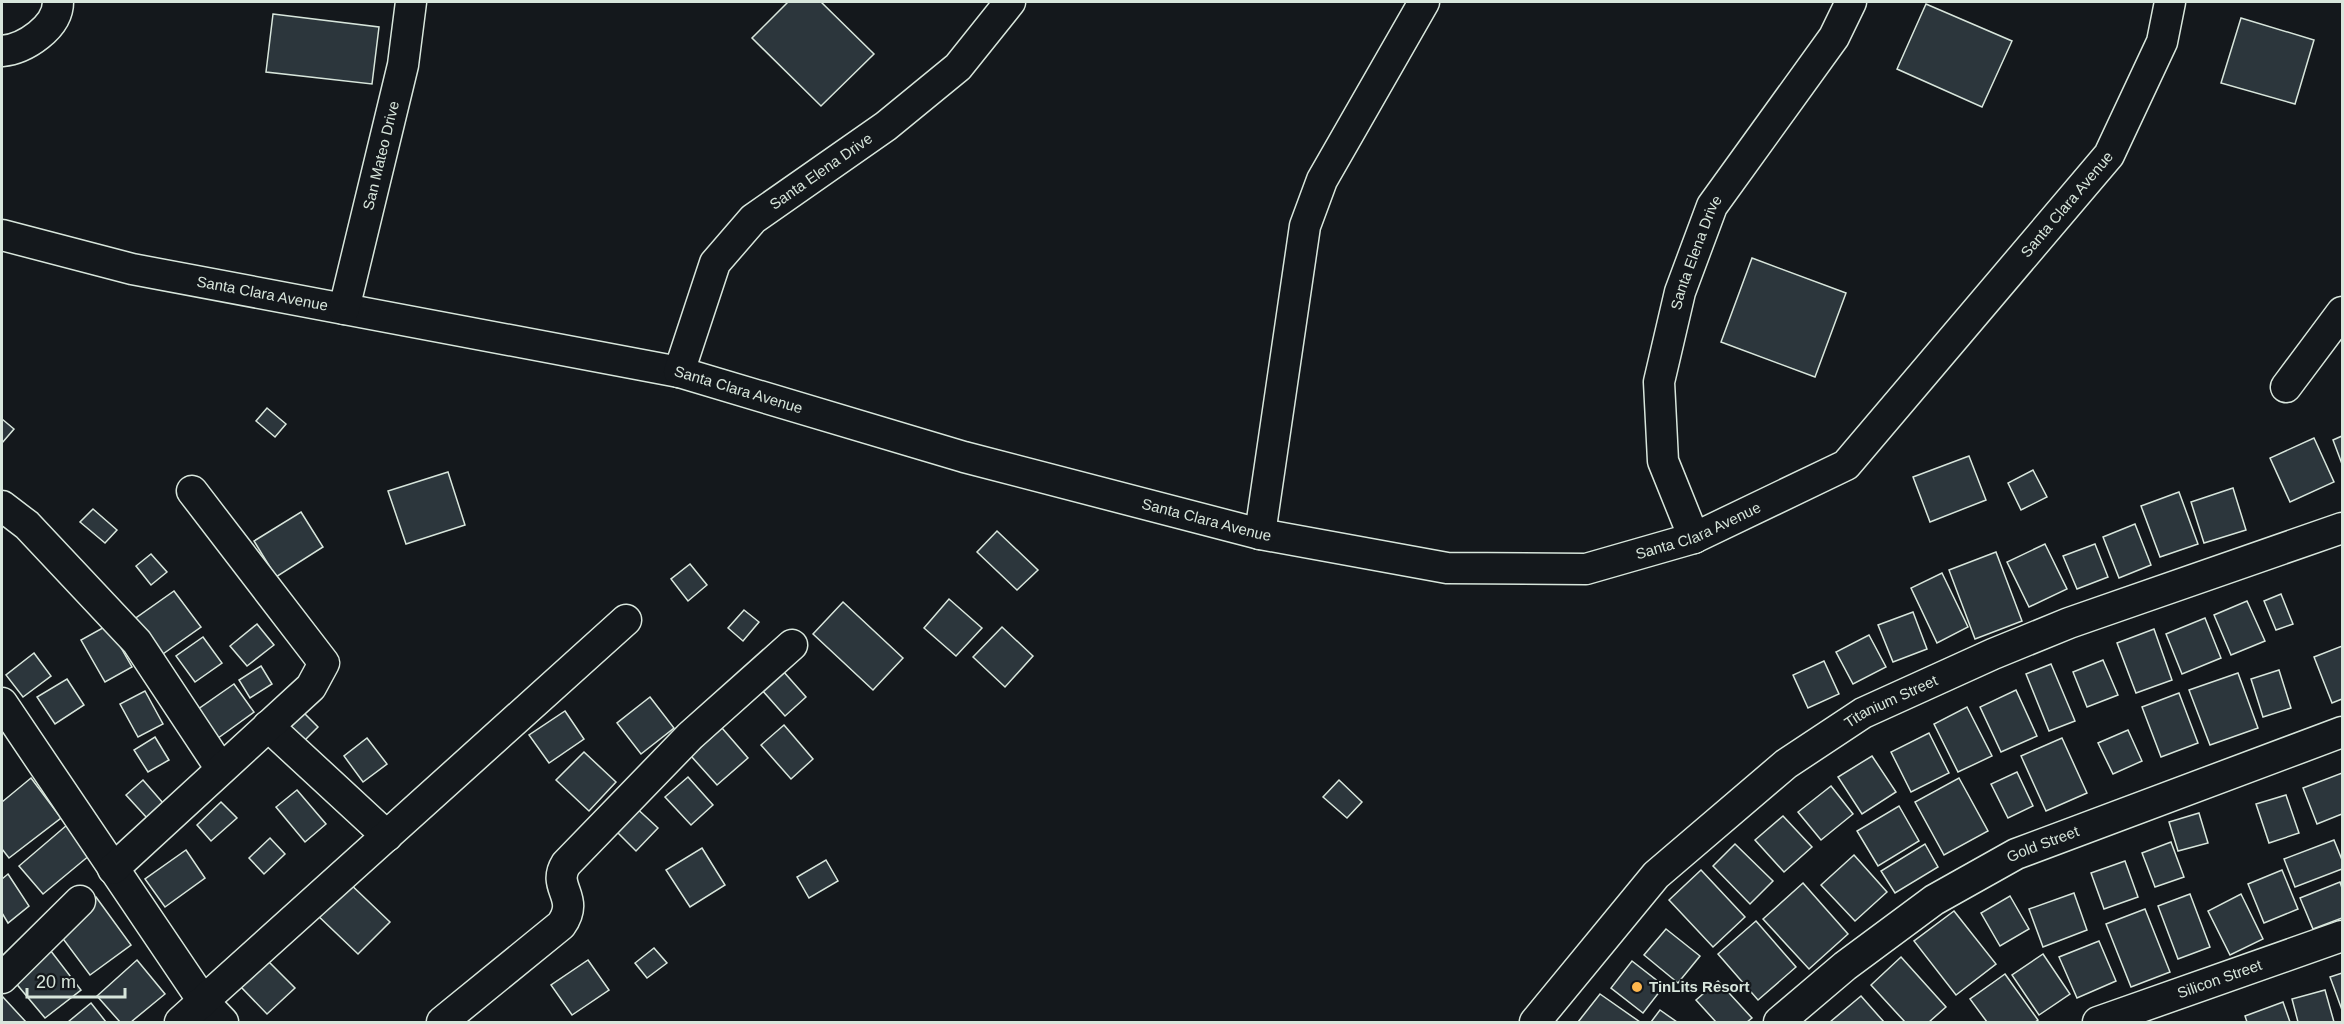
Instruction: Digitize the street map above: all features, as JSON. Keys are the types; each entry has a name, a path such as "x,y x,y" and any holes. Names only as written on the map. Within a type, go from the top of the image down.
{"street":[{"path":"2,51 11,50 42,34 58,9 58,2"},
{"name":"San Mateo Drive","path":"345,309 403,64 411,2"},
{"name":"Santa Elena Drive","path":"678,372 715,262 753,219 886,126 958,67 1010,2"},
{"path":"1260,534 1305,226 1322,180 1424,2"},
{"name":"Santa Elena Drive","path":"1694,538 1663,460 1659,382 1680,292 1712,206 1834,37 1851,2"},
{"name":"Santa Clara Avenue","path":"2,235 132,269 678,372 964,457 1260,534 1447,568 1586,569 1694,538 1846,465 2109,155 2162,42 2170,2"},
{"path":"2286,387 2343,312"},
{"path":"113,869 311,687 324,663 192,491"},
{"path":"2,506 27,525 137,642 221,769"},
{"name":"Titanium Street","path":"1535,1023 1656,875 1786,764 1863,713 1993,654 2069,624 2343,528"},
{"path":"180,1023 626,620"},
{"path":"442,1023 561,925 569,914 568,899 561,879 561,872 566,864 690,736 792,645"},
{"path":"2,703 203,1001 223,1023"},
{"path":"268,726 387,836"},
{"name":"Gold Street","path":"1779,1023 1845,966 1934,900 2016,854 2343,732"},
{"path":"2,978 80,901"},
{"name":"Silicon Street","path":"2098,1023 2343,936"}],"building":[{"path":"788,2 821,2 874,54 821,106 752,38"},
{"path":"1926,4 2012,41 1982,107 1897,69"},
{"path":"273,14 379,27 372,84 266,72"},
{"path":"2241,18 2314,40 2295,104 2221,83"},
{"path":"1752,258 1846,293 1815,377 1721,342"},
{"path":"267,408 286,424 275,437 256,421"},
{"path":"2,419 14,429 2,443"},
{"path":"2342,436 2342,464 2333,440"},
{"path":"2314,438 2334,482 2290,502 2270,458"},
{"path":"1969,456 1986,500 1930,522 1913,477"},
{"path":"2033,470 2047,497 2021,510 2008,483"},
{"path":"448,472 465,525 406,544 388,491"},
{"path":"2233,488 2246,530 2204,543 2191,502"},
{"path":"2179,492 2198,544 2160,557 2141,506"},
{"path":"93,509 117,530 105,543 80,522"},
{"path":"301,512 323,547 276,577 254,541"},
{"path":"2135,524 2151,565 2119,578 2103,537"},
{"path":"997,531 1038,570 1017,590 977,552"},
{"path":"2045,544 2067,589 2029,607 2007,562"},
{"path":"2095,544 2108,577 2077,589 2063,556"},
{"path":"1996,552 2022,621 1975,639 1949,570"},
{"path":"151,554 167,572 151,585 136,566"},
{"path":"690,564 707,585 688,601 671,579"},
{"path":"1942,573 1968,627 1937,643 1911,588"},
{"path":"174,591 201,627 160,656 133,620"},
{"path":"2281,594 2293,624 2276,630 2264,601"},
{"path":"949,599 982,628 956,656 924,628"},
{"path":"2247,601 2265,641 2231,655 2214,615"},
{"path":"843,602 903,658 873,690 813,634"},
{"path":"744,610 759,622 743,641 728,628"},
{"path":"1913,612 1927,649 1893,662 1878,625"},
{"path":"2205,618 2221,658 2182,674 2166,634"},
{"path":"257,624 274,645 247,666 230,646"},
{"path":"108,625 132,667 105,682 81,640"},
{"path":"1002,627 1033,656 1005,687 973,657"},
{"path":"2154,629 2172,680 2136,693 2117,643"},
{"path":"1869,635 1886,667 1853,684 1836,652"},
{"path":"203,637 222,663 195,682 176,656"},
{"path":"2342,646 2342,699 2332,703 2314,657"},
{"path":"34,653 51,676 23,697 6,675"},
{"path":"2103,660 2118,695 2087,707 2073,672"},
{"path":"1824,661 1839,694 1808,708 1793,675"},
{"path":"2051,664 2075,721 2049,731 2026,674"},
{"path":"261,666 272,684 250,698 239,680"},
{"path":"2279,670 2291,708 2263,717 2251,679"},
{"path":"783,671 806,697 785,716 762,690"},
{"path":"2238,673 2258,728 2210,745 2189,690"},
{"path":"67,679 84,705 55,724 37,697"},
{"path":"234,684 254,712 214,741 194,712"},
{"path":"2016,690 2037,736 2001,752 1980,707"},
{"path":"145,691 163,724 138,737 120,704"},
{"path":"2179,693 2198,743 2161,757 2142,707"},
{"path":"650,697 674,728 641,754 617,723"},
{"path":"298,707 318,727 301,744 281,723"},
{"path":"1967,707 1992,756 1958,772 1934,724"},
{"path":"565,711 584,739 549,763 529,735"},
{"path":"784,725 813,759 791,779 761,745"},
{"path":"722,728 748,758 717,785 691,756"},
{"path":"2128,730 2142,761 2113,774 2098,743"},
{"path":"1929,733 1949,773 1911,792 1891,752"},
{"path":"155,737 169,760 148,772 134,750"},
{"path":"367,738 387,764 363,782 344,756"},
{"path":"2062,738 2087,793 2046,811 2021,756"},
{"path":"584,752 616,782 589,811 556,780"},
{"path":"1872,756 1896,792 1862,814 1838,777"},
{"path":"2017,772 2033,806 2008,818 1991,784"},
{"path":"2342,773 2342,814 2317,824 2303,788"},
{"path":"688,777 713,805 691,825 665,797"},
{"path":"31,778 61,818 9,858 2,849 2,802"},
{"path":"1959,778 1988,831 1944,855 1915,802"},
{"path":"143,780 163,803 147,818 126,795"},
{"path":"1339,780 1362,802 1347,818 1323,797"},
{"path":"1831,786 1853,814 1821,840 1798,812"},
{"path":"297,790 326,824 305,842 276,807"},
{"path":"2286,795 2299,833 2269,843 2256,804"},
{"path":"221,802 237,818 211,841 197,825"},
{"path":"632,804 658,828 636,851 611,826"},
{"path":"1899,806 1919,841 1878,866 1857,831"},
{"path":"2199,813 2208,843 2178,851 2169,822"},
{"path":"1783,816 1812,847 1784,872 1755,840"},
{"path":"67,825 90,855 43,894 19,866"},
{"path":"270,838 285,854 264,874 249,858"},
{"path":"2334,840 2342,860 2342,869 2295,887 2284,859"},
{"path":"2171,842 2184,877 2155,887 2142,853"},
{"path":"1735,844 1773,881 1750,904 1713,866"},
{"path":"1925,844 1938,867 1895,893 1881,871"},
{"path":"702,848 725,885 690,907 666,870"},
{"path":"186,850 205,878 165,907 145,879"},
{"path":"1854,855 1887,892 1855,921 1821,885"},
{"path":"826,860 838,881 809,898 797,877"},
{"path":"2125,861 2138,897 2104,909 2091,873"},
{"path":"1701,870 1745,917 1713,947 1669,900"},
{"path":"2282,870 2298,909 2264,923 2248,884"},
{"path":"8,874 29,906 8,923 2,913 2,879"},
{"path":"345,879 390,922 358,954 313,911"},
{"path":"2340,882 2342,918 2313,929 2300,898"},
{"path":"1803,883 1848,934 1809,969 1763,919"},
{"path":"2074,893 2087,930 2043,947 2029,909"},
{"path":"2190,894 2210,947 2178,959 2158,906"},
{"path":"2241,894 2263,939 2230,955 2208,911"},
{"path":"2010,896 2029,929 2000,946 1981,913"},
{"path":"96,897 131,945 90,975 55,928"},
{"path":"2145,909 2170,972 2131,987 2106,924"},
{"path":"1954,911 1996,964 1956,995 1914,941"},
{"path":"1756,921 1796,967 1758,1000 1718,954"},
{"path":"1666,929 1700,956 1678,983 1644,955"},
{"path":"2099,941 2116,981 2077,998 2059,957"},
{"path":"47,946 81,990 45,1018 9,975"},
{"path":"654,948 667,963 647,978 635,963"},
{"path":"2043,954 2070,994 2039,1015 2012,975"},
{"path":"1901,957 1946,1007 1929,1022 1905,1022 1871,985"},
{"path":"137,960 165,994 131,1022 120,1022 97,996"},
{"path":"588,960 609,990 572,1015 551,985"},
{"path":"268,961 295,988 267,1014 241,987"},
{"name":"TinLits Resort","path":"1632,961 1664,986 1643,1013 1611,988"},
{"path":"2342,973 2342,1010 2330,977"},
{"path":"2005,974 2038,1020 2035,1022 1987,1022 1970,999"},
{"path":"1718,981 1752,1018 1747,1022 1716,1022 1696,1000"},
{"path":"2325,990 2334,1022 2298,1022 2292,999"},
{"path":"1600,994 1640,1022 1578,1022"},
{"path":"2,996 26,1022 2,1022"},
{"path":"1861,996 1884,1022 1830,1022"},
{"path":"2283,1002 2290,1022 2247,1022 2245,1016"},
{"path":"91,1003 106,1022 68,1022"},
{"path":"1660,1010 1677,1022 1651,1022"}],"place":[{"name":"TinLits Resort","path":"1637,987"}]}
